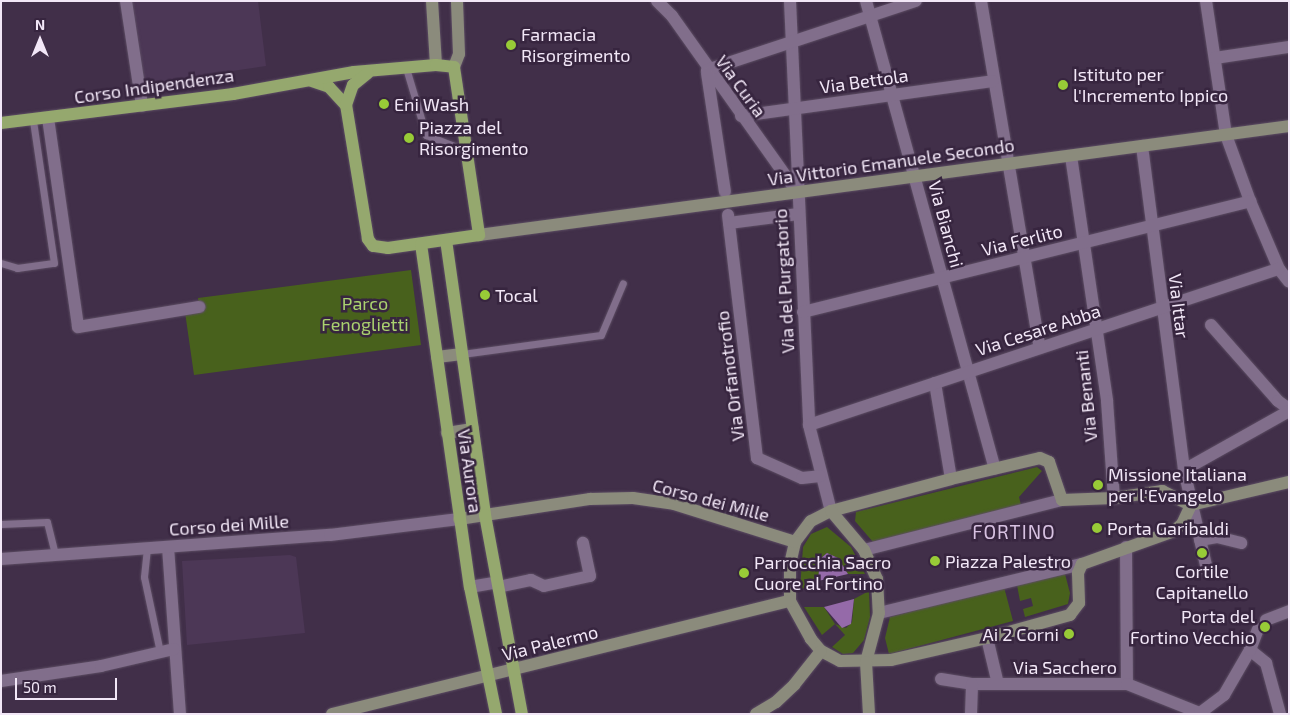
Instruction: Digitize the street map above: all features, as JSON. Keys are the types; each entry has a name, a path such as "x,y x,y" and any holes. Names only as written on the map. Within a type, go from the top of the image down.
{"main road":[{"path":"432,1 436,65"},
{"path":"368,73 353,85 346,105 368,239 380,248 479,235 454,67 459,54 457,1"},
{"name":"Corso Indipendenza","path":"1,123 142,106 312,81 323,76 436,65 454,67"},
{"path":"312,81 329,87 346,105"},
{"name":"Via Vittorio Emanuele Secondo","path":"479,235 796,192 915,178 1289,126"},
{"name":"Via Aurora","path":"446,240 485,515 522,714"},
{"name":"Via Aurora","path":"421,244 459,519 470,587 496,714"},
{"path":"437,357 462,354"},
{"path":"447,433 473,428"},
{"path":"1197,504 1182,524 1174,531 1082,564 1078,573 1080,603 1070,615 989,644 891,660 866,662 840,661 821,651 800,624 790,601 790,564 795,542 811,521 831,511 950,473 993,463 1040,458 1049,462 1062,500 1114,498 1162,491 1197,504 1289,482"},
{"name":"Corso dei Mille","path":"459,519 590,499 633,498 674,504 795,542"},
{"path":"831,511 864,550 877,578 879,613 866,662 869,714"},
{"name":"Via Palermo","path":"332,714 790,601"},
{"path":"756,714 776,702 821,651"}],"street":[{"path":"126,1 142,106"},
{"name":"Via Curia","path":"657,1 672,16 707,70 796,192"},
{"path":"672,16 674,1"},
{"name":"Via del Purgatorio","path":"790,1 796,108 796,192 808,425 820,476 831,511"},
{"name":"Via Bianchi","path":"866,1 993,463"},
{"path":"725,192 707,70 916,1"},
{"path":"981,1 1006,164 1040,348"},
{"path":"1206,1 1226,135 1250,201 1279,269 1289,282"},
{"path":"1214,58 1289,47"},
{"name":"Via Bettola","path":"740,116 993,80"},
{"path":"48,118 78,328 199,307"},
{"name":"Via Ittar","path":"1142,146 1161,308 1184,470 1197,504 1200,540 1206,570"},
{"name":"Via Benanti","path":"1072,156 1107,401 1114,498"},
{"name":"Via Ferlito","path":"802,312 1250,201"},
{"name":"Via Orfanotrofio","path":"798,214 728,219 757,458 802,478 820,476"},
{"name":"Via Cesare Abba","path":"808,425 1279,269"},
{"path":"1184,470 1289,410 1278,401 1211,324"},
{"path":"935,383 950,473"},
{"path":"864,550 1062,500"},
{"name":"Corso dei Mille","path":"1,558 330,536 459,519"},
{"path":"1200,540 1216,537 1241,542"},
{"path":"470,587 531,580 544,586 590,576 584,544"},
{"path":"168,547 180,714"},
{"path":"1126,547 1127,684"},
{"path":"879,613 1082,564"},
{"name":"Via Sacchero","path":"941,679 972,684 1127,684 1199,713 1224,695 1250,650 1262,624 1289,611"},
{"path":"989,644 998,684"},
{"path":"3,682 174,649"},
{"path":"1250,650 1268,669 1280,714"},
{"path":"971,714 972,684"}],"lane":[{"path":"406,68 426,135 467,151"},
{"path":"1,263 17,268 54,263 33,120"},
{"path":"462,354 601,335 623,283"},
{"path":"1,524 48,522 55,555"},
{"path":"147,548 144,577 160,652"}],"shaded area":[{"path":"131,1 258,1 266,66 144,84"},
{"path":"827,553 838,558 848,574 818,581 820,559"},
{"path":"290,555 296,557 305,633 187,645 182,561"},
{"path":"854,599 851,624 842,628 824,607"}],"green space":[{"name":"Parco Fenoglietti","path":"411,270 421,345 194,375 185,312 199,310 198,298"},
{"path":"1037,467 1042,471 1019,497 1021,505 873,542 855,521 856,512"},
{"path":"827,527 851,547 865,574 848,574 838,558 827,553 820,559 818,581 800,590 803,547 811,534"},
{"path":"1065,574 1070,593 1068,604 1025,617 1023,609 1033,606 1031,598 1020,601 1017,585"},
{"path":"1004,587 1013,621 889,654 885,638 890,617"},
{"path":"869,591 870,617 864,640 853,653 843,654 832,647 845,635 835,624 846,628 852,622 854,599"},
{"path":"804,607 824,607 835,624 822,635"}],"place":[{"name":"Farmacia Risorgimento","path":"511,45"},
{"name":"Istituto per l'Incremento Ippico","path":"1063,85"},
{"name":"Eni Wash","path":"384,104"},
{"name":"Piazza del Risorgimento","path":"409,138"},
{"name":"Tocal","path":"485,295"},
{"name":"Missione Italiana per l'Evangelo","path":"1098,485"},
{"name":"Porta Garibaldi","path":"1097,528"},
{"name":"Cortile Capitanello","path":"1202,553"},
{"name":"Piazza Palestro","path":"935,561"},
{"name":"Parrocchia Sacro Cuore al Fortino","path":"744,573"},
{"name":"Porta del Fortino Vecchio","path":"1265,627"},
{"name":"Ai 2 Corni","path":"1069,634"}],"district":[{"name":"FORTINO","path":"1014,532"}]}
